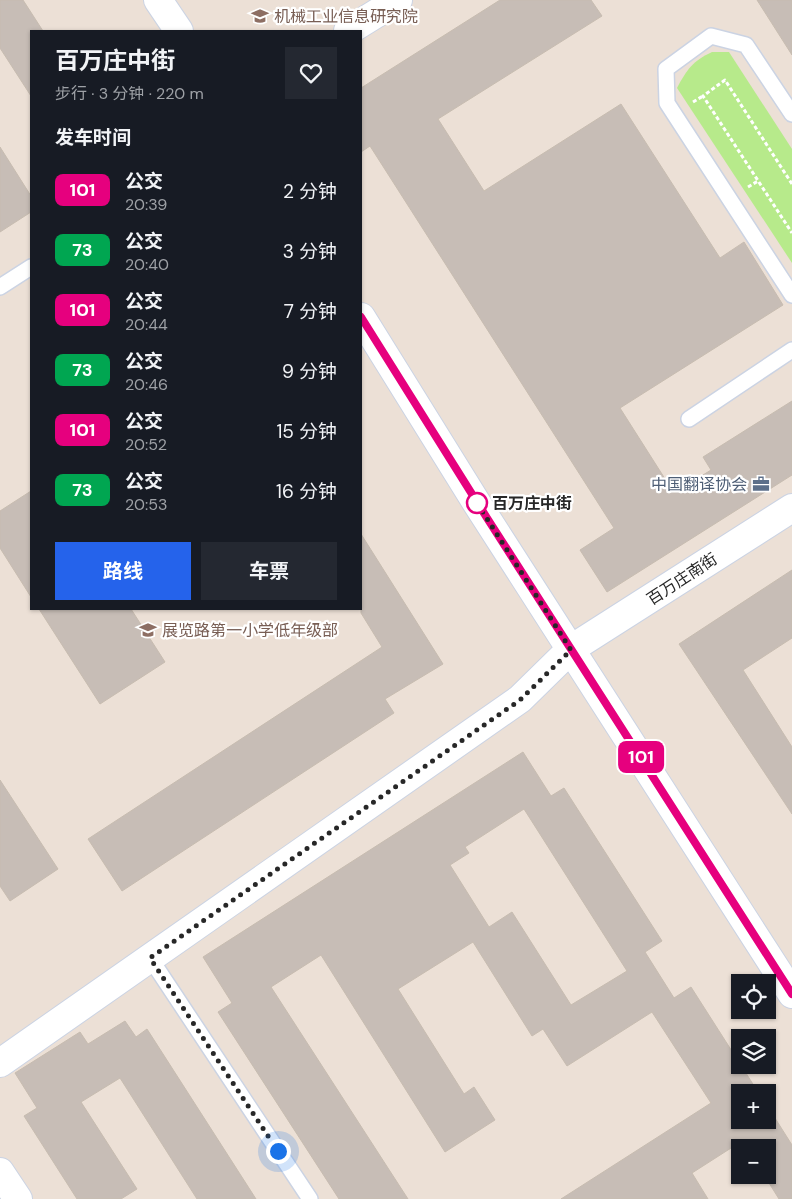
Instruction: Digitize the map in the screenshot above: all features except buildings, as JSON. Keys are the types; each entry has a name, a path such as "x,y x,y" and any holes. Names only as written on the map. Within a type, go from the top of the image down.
{"street":[{"path":"158,0 178,30"},
{"path":"350,30 398,0"},
{"path":"364,327 792,994"},
{"name":"百万庄南街","path":"0,1063 520,700 571,650 792,508"},
{"path":"0,1172 18,1199"}],"lane":[{"path":"792,114 746,44 712,36 666,69 667,102 792,295"},
{"path":"0,287 30,267"},
{"path":"689,419 792,350"},
{"path":"150,958 310,1199"}],"path":[{"path":"792,184 725,80 703,96 792,233"}],"green space":[{"path":"712,52 729,52 792,149 792,263 677,88 691,66"}],"bus line":[{"name":"101","path":"362,319 487,518 792,994"}],"place":[{"name":"机械工业信息研究院","path":"260,16"},
{"name":"中国翻译协会","path":"761,484"},
{"name":"百万庄中街","path":"477,503"},
{"name":"展览路第一小学低年级部","path":"148,630"}],"route":[{"path":"278,1151 150,958 520,700 571,650 477,503"}]}
